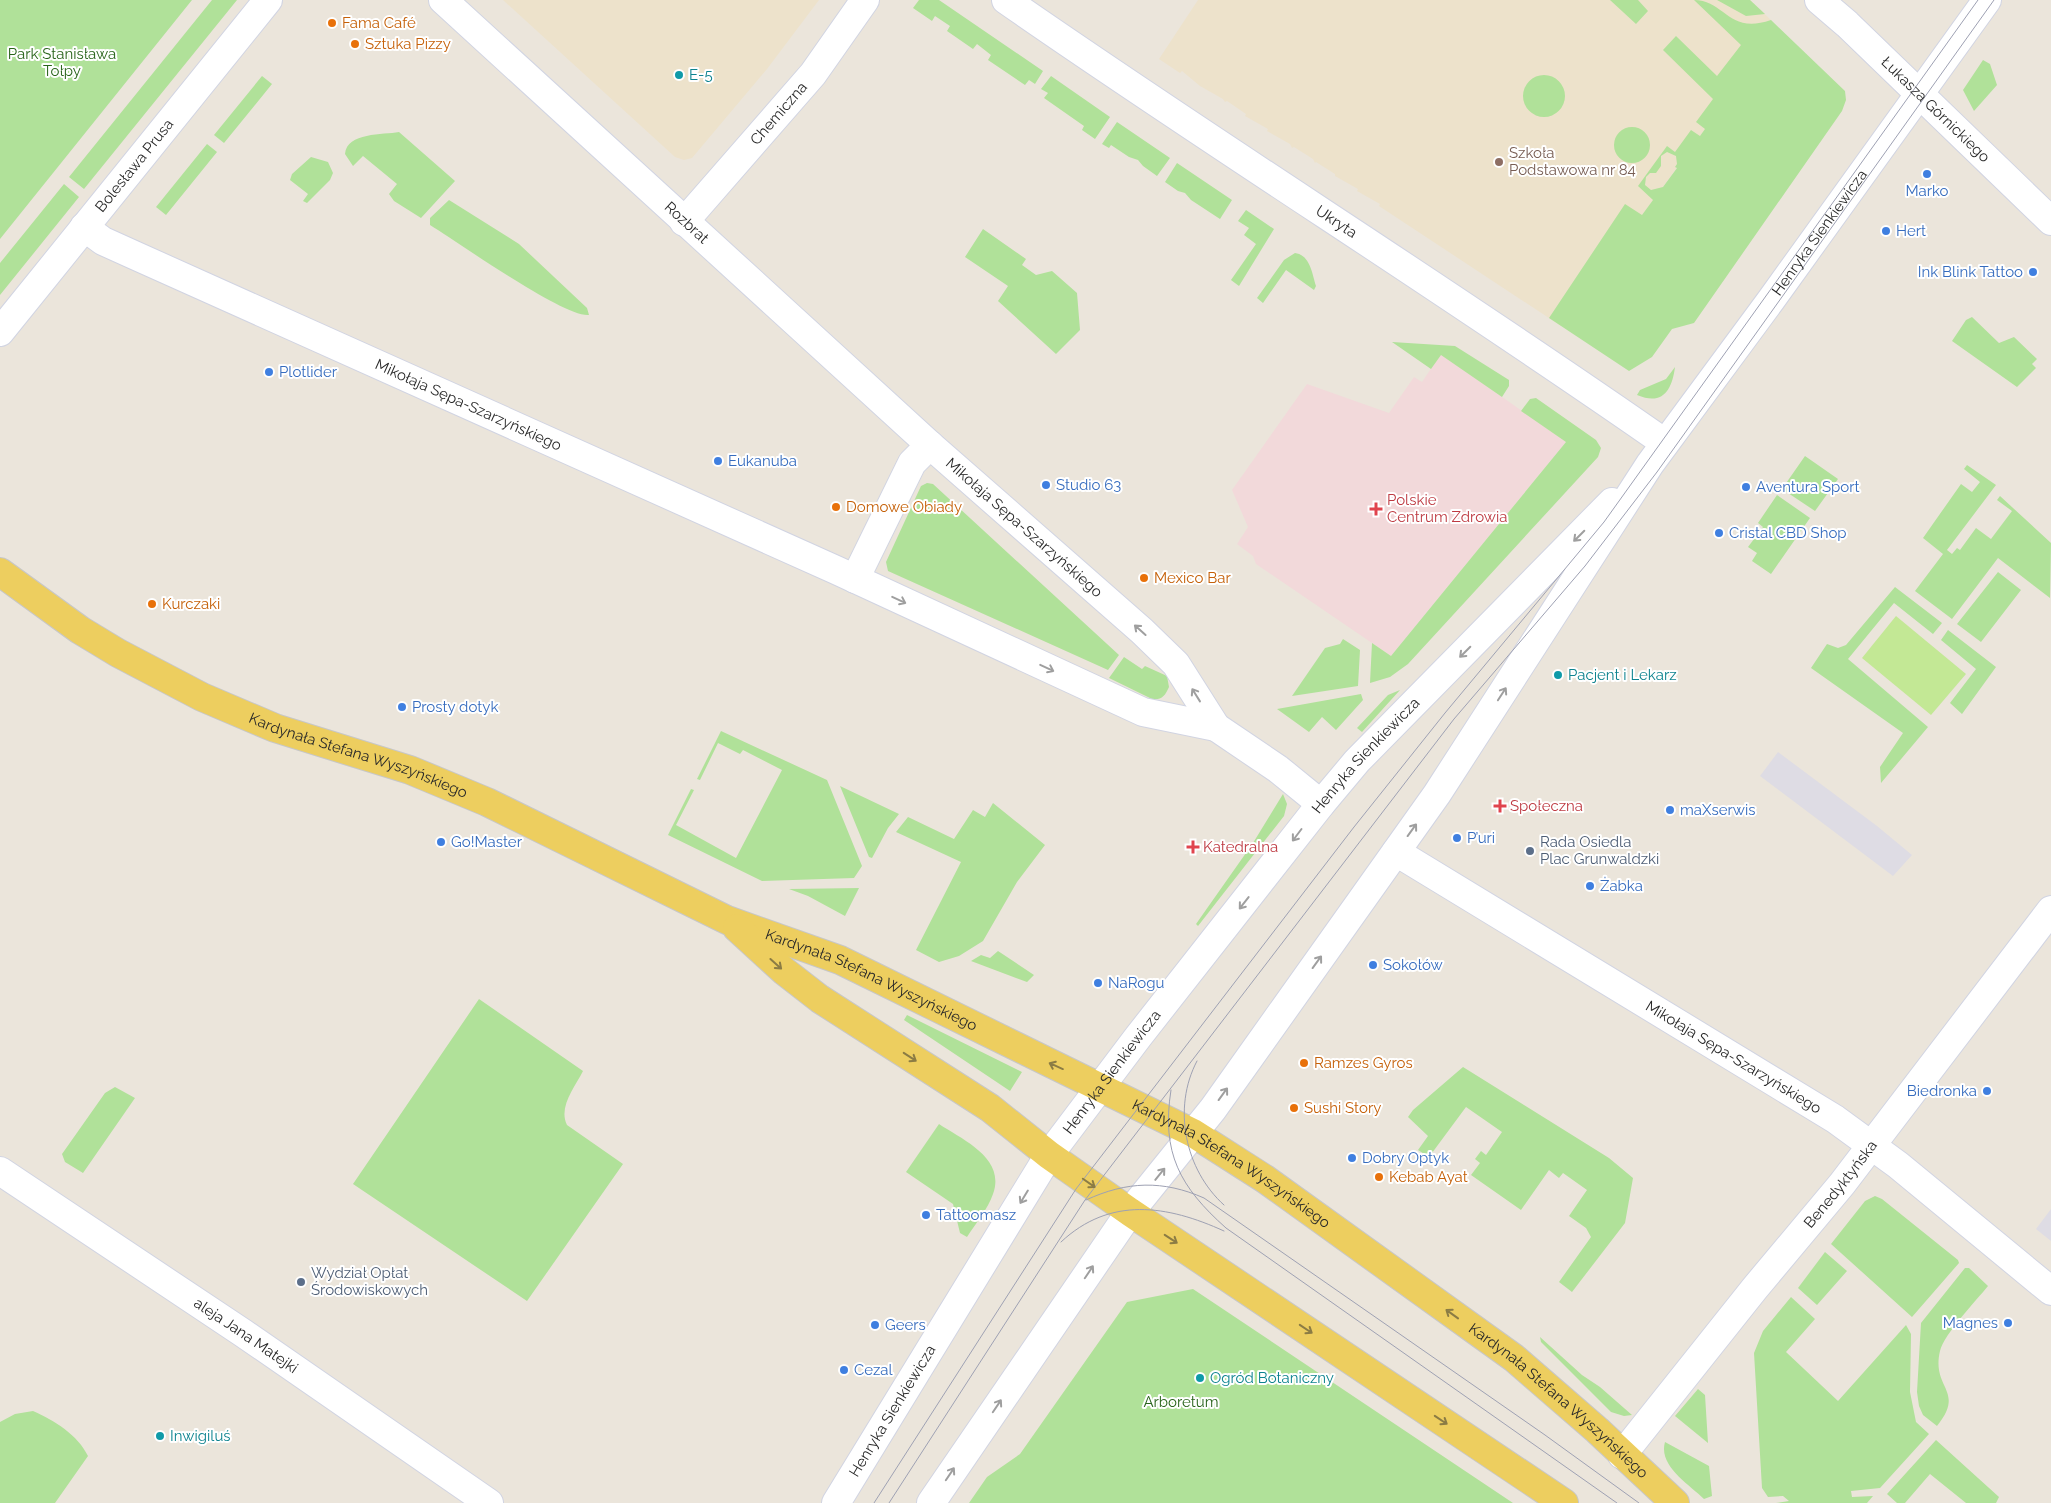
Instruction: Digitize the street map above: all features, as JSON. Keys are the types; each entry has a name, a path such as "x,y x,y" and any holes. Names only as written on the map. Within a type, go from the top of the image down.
{"main road":[{"name":"Kardynała Stefana Wyszyńskiego","path":"0,572 80,630 118,654 194,693 275,728 387,762 449,785 727,920 840,960 1193,1133 1265,1179 1514,1358 1675,1503"},
{"name":"Kardynała Stefana Wyszyńskiego","path":"727,920 784,971 820,999 990,1108 1050,1155 1130,1212 1564,1503"}],"street":[{"name":"Bolesława Prusa","path":"0,332 268,0"},
{"name":"Rozbrat","path":"443,0 930,445"},
{"name":"Chemiczna","path":"684,222 813,74 865,0"},
{"name":"Ukryta","path":"1006,0 1127,84 1562,371 1658,454"},
{"name":"Łukasza Górnickiego","path":"1819,0 2051,221"},
{"name":"Henryka Sienkiewicza","path":"931,1503 1130,1212 1233,1081 1442,786 1658,454 1987,0"},
{"name":"Mikołaja Sępa-Szarzyńskiego","path":"84,228 103,240 134,255 855,579 1143,712 1216,727 1282,772 1321,804"},
{"name":"Mikołaja Sępa-Szarzyńskiego","path":"930,445 1176,664 1216,727"},
{"path":"855,579 912,463 930,445"},
{"name":"Henryka Sienkiewicza","path":"836,1503 1050,1155 1321,804 1374,743 1658,454"},
{"name":"Mikołaja Sępa-Szarzyńskiego","path":"1396,852 1820,1109 1872,1145 2051,1291"},
{"name":"Benedyktyńska","path":"1622,1455 1872,1145 2051,910"},
{"name":"aleja Jana Matejki","path":"0,1171 250,1338 490,1503"}],"shaded area":[{"path":"503,0 819,0 767,69 692,158 684,160 675,157"},
{"name":"Szkoła Podstawowa nr 84","path":"1198,0 1750,0 1771,20 1706,128 1561,326 1379,206 1380,204 1357,191 1358,189 1315,163 1313,159 1294,147 1292,148 1290,144 1245,116 1246,114 1227,101 1225,102 1200,86 1182,71 1180,73 1159,59"},
{"name":"Polskie Centrum Zdrowia","path":"1441,354 1566,442 1391,656 1256,564 1253,556 1237,544 1248,527 1232,490 1307,384 1389,413 1414,377 1422,382"},
{"path":"1778,752 1877,826 1912,855 1893,876 1760,776"},
{"path":"2051,1209 2051,1241 2036,1229"}],"green space":[{"name":"Park Stanisława Tołpy","path":"0,0 192,0 0,239"},
{"path":"212,0 237,0 84,189 69,177"},
{"path":"919,0 939,0 1043,71 1035,84 1029,80 1025,85 988,60 991,55 977,44 973,49 947,31 950,26 935,16 932,21 913,8"},
{"path":"1610,0 1638,0 1648,11 1636,24"},
{"path":"1694,0 1704,1 1713,5 1728,16 1745,23 1771,20 1845,91 1846,100 1842,111 1694,323 1672,329 1652,357 1629,371 1549,318 1625,204 1642,215 1653,200 1638,186 1667,146 1675,152 1691,130 1700,136 1705,129 1696,122 1713,99 1663,50 1676,36 1717,76 1741,45","holes":["1667,152 1676,156 1677,164 1675,167 1677,168 1663,187 1651,190 1645,185 1646,177 1650,173 1656,173 1661,166 1661,156"]},
{"path":"1717,0 1750,0 1765,14 1746,16"},
{"path":"1983,60 1990,64 1997,85 1974,111 1963,90"},
{"path":"1548,75 1556,78 1562,84 1565,96 1562,108 1556,114 1540,117 1532,114 1526,108 1523,92 1526,84 1532,78"},
{"path":"262,76 272,84 224,143 214,135"},
{"path":"1051,76 1110,117 1095,139 1082,130 1084,126 1044,98 1048,93 1041,89"},
{"path":"1117,122 1170,158 1157,176 1138,160 1129,157 1111,145 1109,148 1102,144"},
{"path":"1632,127 1639,128 1645,132 1649,138 1649,152 1645,158 1639,162 1632,163 1625,162 1619,158 1615,152 1614,145 1615,138 1619,132 1625,128"},
{"path":"399,132 455,181 421,218 394,201 389,194 397,184 363,156 353,166 345,154 347,147 359,138 375,134"},
{"path":"207,144 217,152 166,215 156,207"},
{"path":"311,157 328,162 333,173 330,180 307,203 303,201 308,194 290,180 292,174"},
{"path":"1177,163 1232,200 1220,219 1191,200 1185,193 1178,191 1165,182"},
{"path":"64,184 79,197 0,295 0,263"},
{"path":"449,200 519,244 587,308 589,315 576,313 535,292 430,225 430,218"},
{"path":"1246,210 1274,229 1239,286 1231,280 1256,244 1244,235 1249,228 1238,221"},
{"path":"983,229 1026,259 1022,265 1036,275 1052,271 1077,293 1080,330 1056,354 998,301 1008,286 965,257"},
{"path":"1295,253 1304,257 1310,265 1316,286 1314,290 1286,270 1263,303 1257,298 1284,260"},
{"path":"1972,317 1999,343 2014,337 2037,359 2032,364 2036,368 2017,387 1952,341 1966,320"},
{"path":"1392,342 1455,346 1509,380 1509,386 1502,397 1441,355 1431,369"},
{"path":"1675,367 1669,389 1665,394 1653,398 1637,395 1640,390 1666,379"},
{"path":"1536,398 1596,440 1601,448 1598,457 1408,664 1390,677 1370,683 1372,643 1391,656 1566,442 1521,411 1530,399"},
{"path":"1805,456 1838,479 1815,511 1782,489"},
{"path":"1967,465 1996,485 1947,550 1952,554 1957,548 1960,550 1976,528 1991,539 2012,511 1997,500 2000,496 2051,543 2050,598 1998,558 1952,619 1915,591 1943,554 1923,538 1961,484 1972,492 1980,482 1964,469"},
{"path":"927,483 933,484 1119,655 1108,670 888,571 886,562 921,486"},
{"path":"1777,495 1810,518 1771,574 1752,561 1757,553 1748,547 1763,527 1758,523"},
{"path":"1998,572 2021,590 1981,642 1957,624"},
{"path":"1895,587 1942,623 1933,634 1894,603 1848,659 1928,727 1881,783 1880,767 1903,733 1811,668 1827,644 1838,648 1846,645"},
{"path":"1896,616 1966,674 1931,715 1862,658"},
{"path":"1948,630 1996,667 1962,714 1950,703 1976,669 1941,640"},
{"path":"1343,639 1360,650 1358,686 1292,696 1325,648 1340,644"},
{"path":"1124,657 1142,669 1145,666 1167,676 1169,687 1161,698 1152,699 1109,678"},
{"path":"1400,690 1362,732 1357,728 1388,695"},
{"path":"1361,694 1363,700 1336,730 1322,717 1309,732 1277,709"},
{"path":"721,731 827,780 862,866 854,878 762,881 668,835 691,789 694,790 676,825 736,858 782,770 743,750 740,754 718,743 700,780 697,779"},
{"path":"840,786 899,814 888,828 872,858 869,857"},
{"path":"1283,794 1287,804 1284,816 1198,926 1196,924 1253,843"},
{"path":"993,803 1045,845 1017,882 983,941 959,956 939,962 916,950 961,862 896,832 908,817 954,839 973,810 985,817"},
{"path":"859,888 845,916 808,896 789,889"},
{"path":"998,951 1034,975 1027,982 971,961 981,955 990,958"},
{"path":"479,999 583,1071 566,1104 565,1118 567,1125 623,1164 527,1301 353,1184"},
{"path":"907,1015 1022,1072 1010,1091 904,1020"},
{"path":"1463,1067 1609,1158 1633,1178 1625,1223 1572,1292 1559,1282 1591,1237 1586,1228 1569,1216 1587,1190 1563,1173 1559,1178 1549,1170 1521,1210 1471,1175 1480,1163 1475,1159 1481,1151 1486,1155 1502,1132 1466,1107 1429,1157 1418,1150 1428,1136 1408,1117 1413,1110"},
{"path":"115,1087 135,1098 83,1173 65,1162 62,1154 105,1093"},
{"path":"939,1124 980,1152 988,1160 993,1170 995,1181 991,1200 967,1237 960,1233 953,1204 906,1172"},
{"path":"1875,1196 1882,1199 1958,1260 1959,1263 1912,1317 1831,1244 1865,1201"},
{"path":"1825,1252 1847,1271 1817,1305 1798,1288"},
{"path":"1965,1268 1969,1268 1988,1286 1954,1327 1940,1351 1938,1364 1948,1396 1948,1404 1945,1414 1937,1426 1923,1415 1919,1406 1917,1392 1921,1323"},
{"name":"Ogród Botaniczny","path":"1193,1289 1513,1503 969,1503 987,1477 1020,1454 1127,1302"},
{"path":"1791,1297 1815,1319 1786,1352 1838,1401 1906,1325 1911,1334 1910,1392 1916,1422 1929,1434 1880,1488 1851,1491 1852,1497 1873,1496 1867,1503 1776,1503 1789,1501 1783,1496 1768,1497 1762,1488 1754,1353 1763,1331"},
{"path":"1540,1337 1582,1375 1600,1387 1632,1415 1624,1416 1611,1412 1541,1342"},
{"path":"1698,1389 1705,1395 1708,1443 1675,1416"},
{"path":"33,1411 65,1429 84,1448 88,1456 55,1503 0,1503 0,1422 15,1414"},
{"path":"1936,1440 1999,1497 1996,1503 1966,1503 1930,1474 1905,1503 1897,1503 1887,1494"},
{"path":"1665,1442 1709,1466 1712,1496 1704,1499 1676,1474 1666,1459 1664,1451"}],"tram line":[{"path":"874,1503 1076,1189 1354,827 1445,713 1604,522 1978,0"},
{"path":"889,1503 1085,1200 1454,719 1585,566 1657,472 1994,0"},
{"path":"1197,1061 1189,1079 1185,1098 1186,1138 1200,1174 1211,1191 1224,1205"},
{"path":"1171,1090 1169,1132 1172,1151 1178,1167 1186,1183 1197,1198 1226,1228 1617,1503"},
{"path":"1086,1200 1116,1189 1145,1185 1174,1188 1204,1198 1545,1435 1639,1503"},
{"path":"1061,1242 1080,1227 1099,1217 1119,1211 1160,1211 1181,1215 1224,1231"}],"place":[{"name":"Fama Café","path":"332,23"},
{"name":"Sztuka Pizzy","path":"355,44"},
{"name":"E-5","path":"679,75"},
{"name":"Szkoła Podstawowa nr 84","path":"1499,162"},
{"name":"Marko","path":"1927,174"},
{"name":"Hert","path":"1886,231"},
{"name":"Ink Blink Tattoo","path":"2033,272"},
{"name":"Plotlider","path":"269,372"},
{"name":"Eukanuba","path":"718,461"},
{"name":"Studio 63","path":"1046,485"},
{"name":"Aventura Sport","path":"1746,487"},
{"name":"Domowe Obiady","path":"836,507"},
{"name":"Polskie Centrum Zdrowia","path":"1376,509"},
{"name":"Cristal CBD Shop","path":"1719,533"},
{"name":"Mexico Bar","path":"1144,578"},
{"name":"Kurczaki","path":"152,604"},
{"name":"Pacjent i Lekarz","path":"1558,675"},
{"name":"Prosty dotyk","path":"402,707"},
{"name":"Społeczna","path":"1500,806"},
{"name":"maXserwis","path":"1670,810"},
{"name":"P’uri","path":"1457,838"},
{"name":"Go!Master","path":"441,842"},
{"name":"Katedralna","path":"1193,847"},
{"name":"Rada Osiedla Plac Grunwaldzki","path":"1530,851"},
{"name":"Żabka","path":"1590,886"},
{"name":"Sokołów","path":"1373,965"},
{"name":"NaRogu","path":"1098,983"},
{"name":"Ramzes Gyros","path":"1304,1063"},
{"name":"Biedronka","path":"1987,1091"},
{"name":"Sushi Story","path":"1294,1108"},
{"name":"Dobry Optyk","path":"1352,1158"},
{"name":"Kebab Ayat","path":"1379,1177"},
{"name":"Tattoomasz","path":"926,1215"},
{"name":"Wydział Opłat Środowiskowych","path":"301,1282"},
{"name":"Magnes","path":"2008,1323"},
{"name":"Geers","path":"875,1325"},
{"name":"Cezal","path":"844,1370"},
{"name":"Ogród Botaniczny","path":"1200,1378"},
{"name":"Inwigiluś","path":"160,1436"}],"park label":[{"name":"Arboretum","path":"1181,1402"}]}
